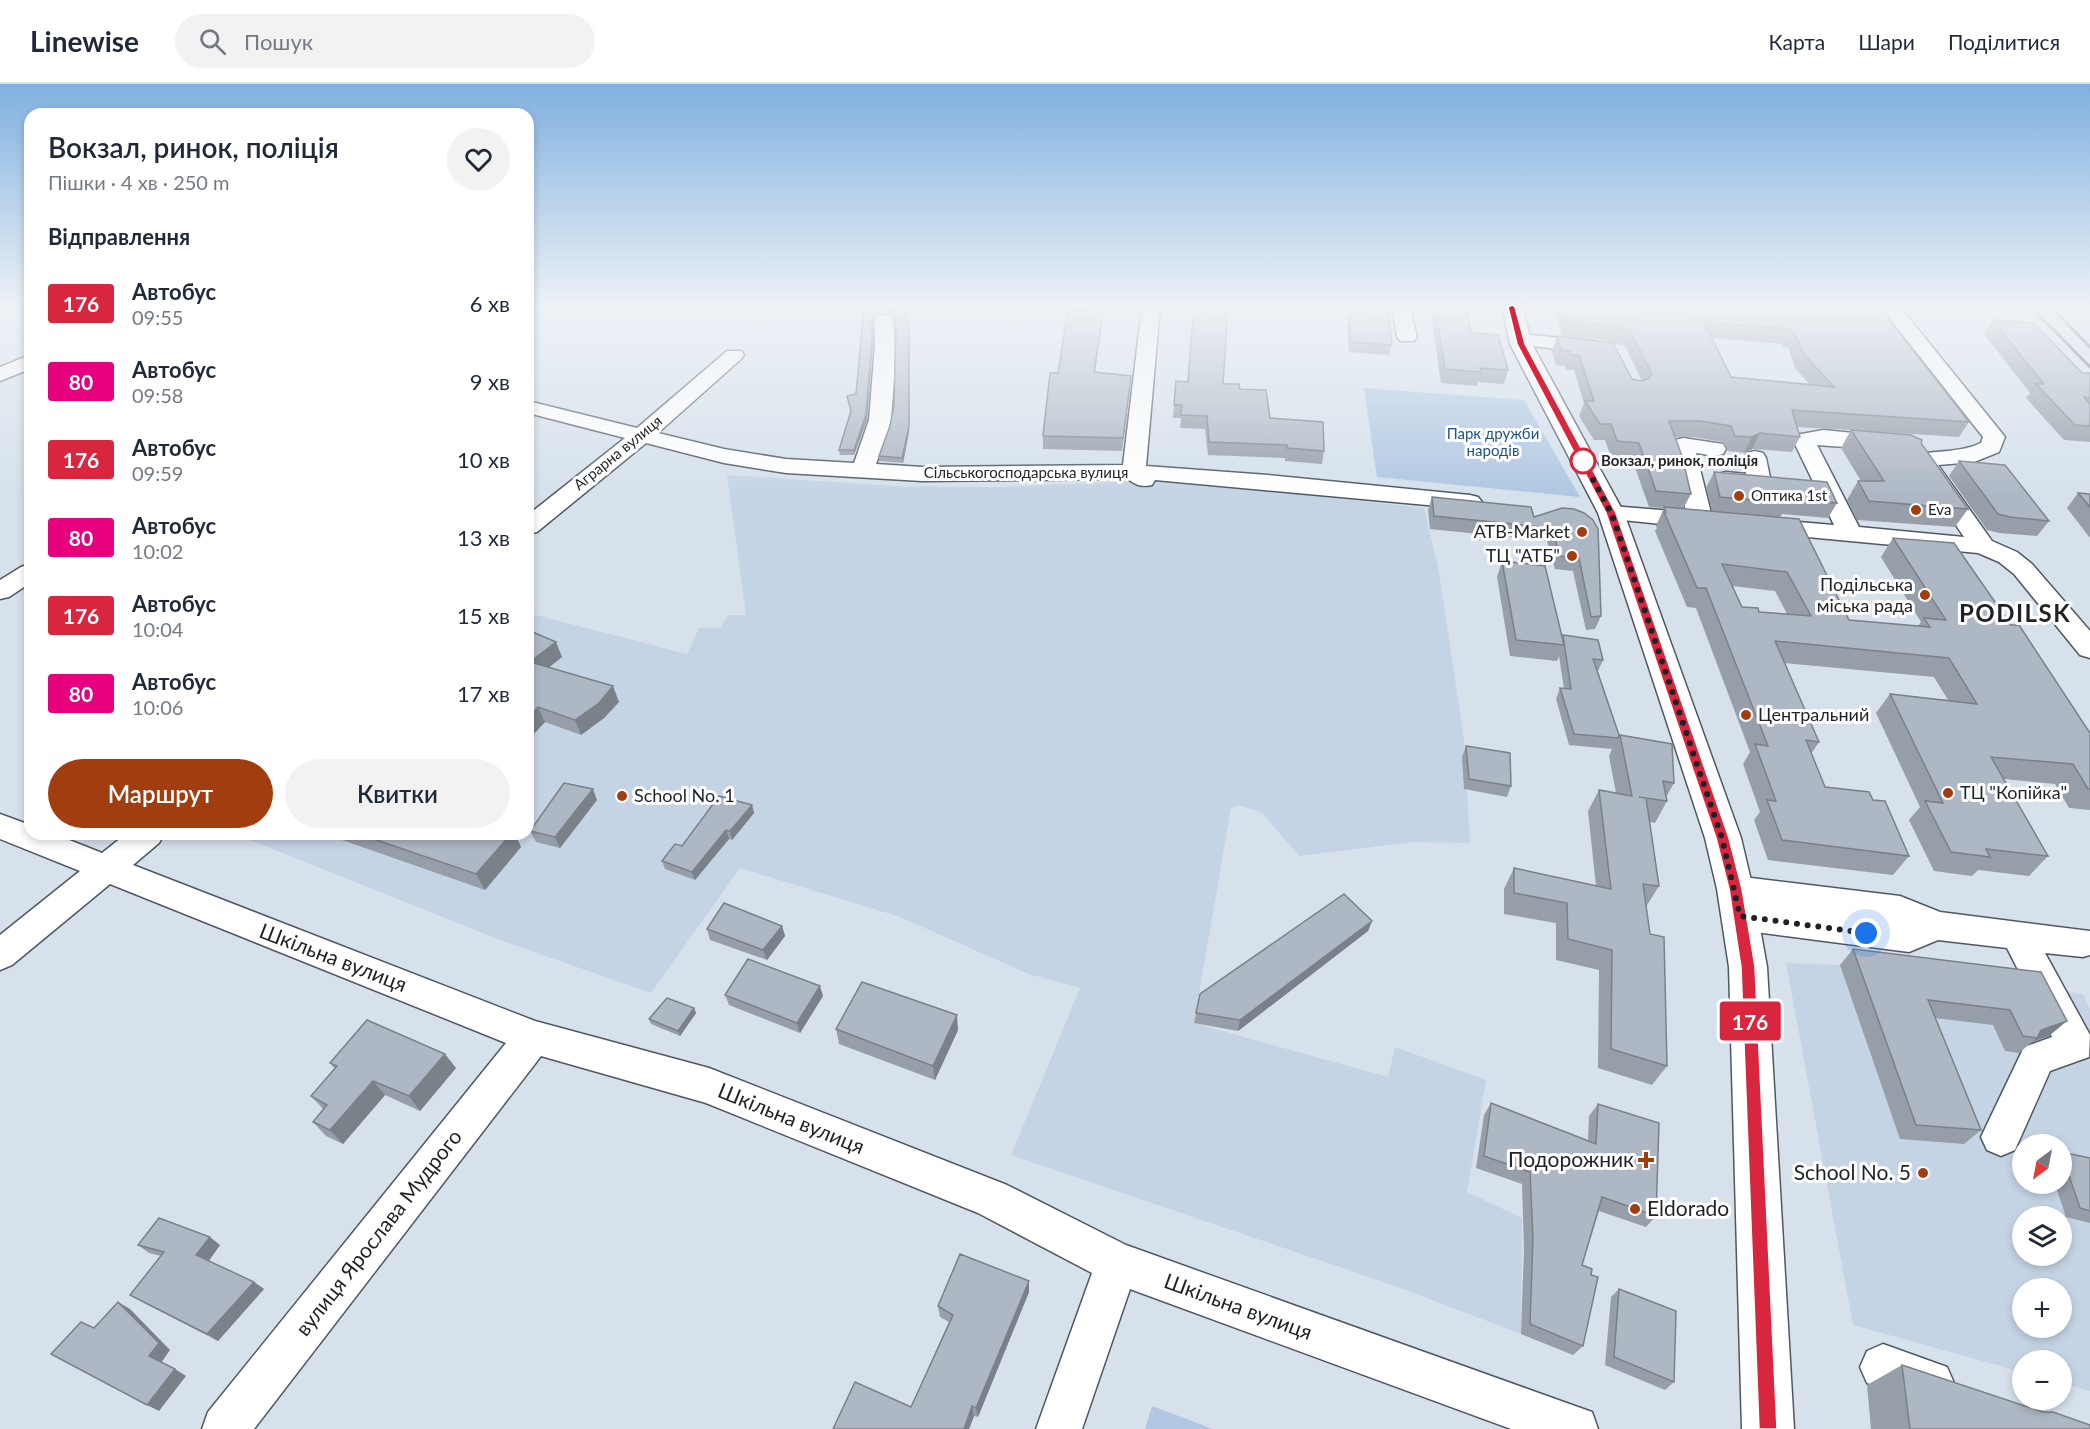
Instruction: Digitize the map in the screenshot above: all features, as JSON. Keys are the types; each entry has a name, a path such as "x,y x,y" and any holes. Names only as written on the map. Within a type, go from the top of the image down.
{"main road":[{"path":"1536,370 1611,513 1722,838 1737,903 1748,967 1768,1429"}],"street":[{"name":"Аграрна вулиця","path":"534,522 642,435 717,370"},
{"path":"863,470 880,420 883,370"},
{"path":"1139,476 1137,424 1143,370"},
{"path":"1940,370 1994,437 1991,447 1974,455 1923,460 1983,546"},
{"name":"Сільськогосподарська вулиця","path":"534,408 724,456 786,466 922,474 1139,476 1268,482 1495,505"},
{"path":"1850,534 1804,440 1823,437 1904,445 1941,459"},
{"path":"1715,449 1683,445 1690,476 1723,523"},
{"path":"1690,476 1759,482 1755,458"},
{"path":"1611,513 1983,546 2008,557 2037,585 2090,649"},
{"path":"0,591 24,576"},
{"name":"Шкільна вулиця","path":"0,826 24,836"},
{"name":"Шкільна вулиця","path":"35,840 533,1037 709,1086 992,1199 1117,1263 1575,1429"},
{"path":"0,954 140,840"},
{"path":"1737,903 1909,938 1936,926 2083,943"},
{"path":"2001,1137 2037,1059 2076,1044 2018,936"},
{"name":"вулиця Ярослава Мудрого","path":"225,1429 533,1037"},
{"path":"1059,1429 1117,1263"},
{"path":"1883,1368 1973,1396"}],"shaded area":[{"path":"727,475 893,486 999,487 1169,480 1424,508 1439,572 1464,739 1470,843 1413,842 1299,856 1262,813 1239,805 1231,808 1194,1023 1388,1077 1395,1047 1486,1080 1467,1192 1522,1218 1521,1334 1395,1286 1011,1155 1080,988 1029,974 900,917 740,868 651,993 503,941 250,840 534,840 534,615 687,654 699,628 720,628 728,615 746,615"},
{"name":"School No. 5","path":"1786,963 1840,965 2083,994 2090,1009 2090,1391 2072,1386 2072,1350 2012,1350 2012,1369 1853,1325"}],"green space":[{"name":"Парк дружби народів","path":"1364,388 1524,400 1580,497 1377,477"},
{"path":"1152,1406 1213,1429 1145,1429"}],"building":[{"path":"858,370 870,370 866,414 854,450 839,450 851,411 847,396 856,394"},
{"path":"895,370 909,370 909,427 902,458 879,456 890,426 894,406"},
{"path":"1059,370 1094,370 1094,372 1131,376 1123,438 1043,436 1050,373 1058,373"},
{"path":"1189,370 1224,370 1223,384 1239,384 1240,389 1266,390 1270,418 1323,422 1324,451 1287,448 1287,445 1209,442 1207,416 1181,415 1182,405 1174,405 1176,381 1188,382"},
{"path":"1454,370 1480,370 1481,372"},
{"path":"1584,370 1627,370 1632,379 1641,381 1648,379 1652,374 1650,370 1727,370 1731,377 1834,387 1818,370 1928,370 1969,422 1792,410 1800,437 1760,433 1752,437 1735,436 1731,426 1700,421 1669,421 1682,456 1691,494 1656,491 1639,443 1617,441 1611,424 1600,424 1585,401 1594,401"},
{"path":"2032,370 2079,370 2082,373 2090,373 2090,398 2084,397 2090,404 2090,426 2075,425 2036,384 2044,384"},
{"path":"1851,430 1911,435 1922,440 1921,443 1968,509 1869,501 1858,481 1884,481"},
{"path":"1959,461 2005,465 2049,521 1998,514"},
{"path":"1714,472 1827,482 1837,503 1786,498 1788,503 1720,497"},
{"path":"2078,493 2090,494 2090,507"},
{"path":"1432,497 1531,507 1534,517 1562,508 1584,513 1593,520 1598,529 1601,616 1591,617 1579,558 1560,556 1552,528 1434,516"},
{"path":"1664,507 1799,519 1849,620 1930,627 1924,618 1946,620 1893,538 1954,543 2011,625 2019,625 2090,733 2090,789 2073,764 1991,757 2048,856 1986,849 1990,857 1951,852 1925,801 1943,803 1890,694 1977,704 1949,658 1775,641 1819,742 1806,740 1825,787 1869,792 1873,800 1885,801 1909,856 1782,840 1767,800 1776,801 1755,744 1768,746 1706,588 1697,588 1664,512 1666,512","holes":["1722,564 1787,572 1811,616 1759,612 1758,608 1742,607"]},
{"path":"1502,561 1545,566 1564,645 1516,640"},
{"path":"534,633 556,642 534,659"},
{"path":"1563,635 1598,640 1603,660 1593,659 1619,735 1618,738 1574,734 1560,688 1571,689"},
{"path":"534,663 613,686 599,703 575,720 538,707 534,711"},
{"path":"1620,735 1672,744 1674,783 1663,781 1667,801 1646,798 1659,886 1643,884 1650,934 1664,937 1667,1066 1611,1049 1612,950 1568,939 1567,903 1514,893 1514,868 1611,889 1599,790 1632,796"},
{"path":"1466,746 1510,753 1511,786 1469,779"},
{"path":"564,783 593,789 555,837 534,832 534,825"},
{"path":"719,796 752,805 730,831 726,830 692,872 662,861 675,844 682,846"},
{"path":"377,840 506,840 476,874"},
{"path":"1344,894 1372,921 1240,1020 1196,1013 1200,994"},
{"path":"724,903 782,926 763,950 707,929"},
{"path":"1853,949 2041,972 2067,1021 2041,1030 2037,1038 2023,1036 2010,1010 1928,1000 1981,1130 1916,1125"},
{"path":"748,959 820,986 797,1023 725,995"},
{"path":"862,982 957,1015 933,1066 836,1029"},
{"path":"667,998 694,1008 678,1031 649,1019"},
{"path":"367,1020 445,1054 409,1096 373,1081 330,1130 313,1122 327,1105 311,1096 337,1066 330,1063"},
{"path":"1491,1103 1596,1144 1598,1104 1659,1123 1656,1216 1602,1197 1582,1265 1592,1269 1591,1275 1598,1277 1583,1346 1530,1324 1533,1238 1530,1172 1484,1156"},
{"path":"2072,1154 2090,1158 2090,1211 2080,1208 2072,1184"},
{"path":"159,1218 210,1237 196,1255 254,1282 207,1334 130,1295 164,1252 138,1245"},
{"path":"960,1254 1029,1281 976,1408 972,1406 964,1429 833,1429 855,1382 911,1407 953,1315 938,1306"},
{"path":"1619,1289 1676,1311 1674,1382 1614,1357"},
{"path":"118,1302 159,1343 149,1356 175,1369 147,1405 51,1354 81,1322 94,1328"},
{"path":"1902,1365 2012,1402 2012,1410 2053,1412 2090,1425 2090,1429 1910,1429"}],"bus line":[{"name":"176","path":"1535,370 1611,513 1722,838 1735,889 1748,967 1768,1429"}],"place":[{"name":"Вокзал, ринок, поліція","path":"1583,461"},
{"name":"Оптика 1st","path":"1739,496"},
{"name":"Eva","path":"1916,510"},
{"name":"ATB-Market","path":"1582,532"},
{"name":"ТЦ \"АТБ\"","path":"1572,556"},
{"name":"Подільська міська рада","path":"1925,595"},
{"name":"Центральний","path":"1746,715"},
{"name":"ТЦ \"Копійка\"","path":"1948,793"},
{"name":"School No. 1","path":"622,796"},
{"name":"Подорожник","path":"1646,1160"},
{"name":"School No. 5","path":"1923,1173"},
{"name":"Eldorado","path":"1635,1209"}],"district":[{"name":"PODILSK","path":"2015,614"}],"route":[{"path":"1583,461 1582,459 1616,526 1722,838 1740,916 1866,933"}]}
